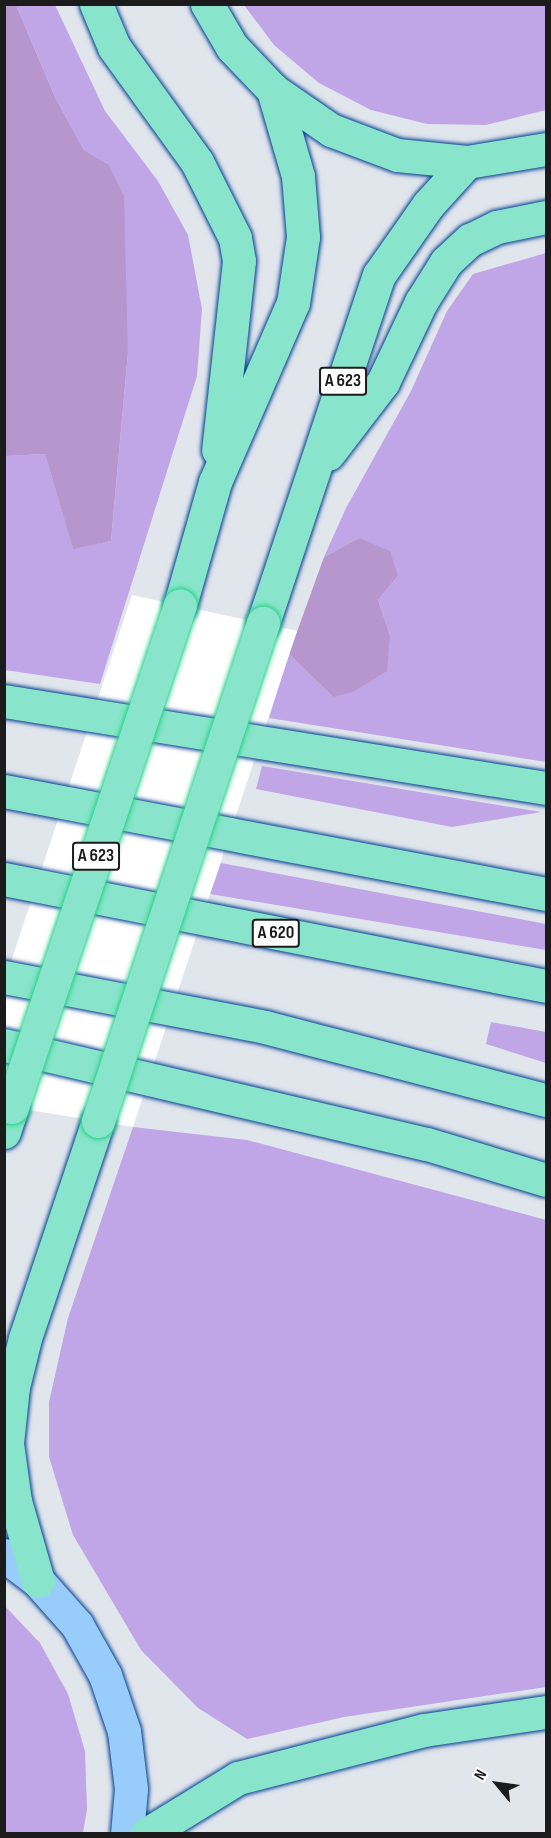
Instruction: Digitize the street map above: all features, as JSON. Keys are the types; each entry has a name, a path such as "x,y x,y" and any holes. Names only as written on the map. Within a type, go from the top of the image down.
{"highway":[{"path":"96,4 114,48 197,162 235,238 239,261 215,482"},
{"path":"207,4 232,47 273,90 331,130 386,151 467,162 546,148"},
{"name":"A 623","path":"8,1119 180,605 215,482 293,303 303,237 298,176 273,90"},
{"name":"A 623","path":"38,1581 15,1502 7,1443 13,1388 25,1338 379,275 428,205 467,162"},
{"path":"314,472 383,382 446,262 470,240 497,227 546,217"},
{"path":"4,700 546,788"},
{"path":"4,790 546,894"},
{"name":"A 620","path":"4,879 546,986"},
{"path":"4,977 265,1027 546,1100"},
{"path":"4,1046 427,1144 546,1180"},
{"path":"147,1833 238,1778 423,1730 546,1712"}],"main road":[{"path":"4,1555 38,1581 77,1625 109,1687 124,1731 130,1790 127,1833"}],"shaded area":[{"path":"4,5 16,5 55,97 84,150 108,164 124,196 128,352 111,541 73,549 45,454 5,456"},
{"path":"16,5 55,5 105,111 158,181 188,235 202,309 197,376 100,684 5,670 4,456 45,454 73,548 111,541 128,352 108,164 84,150 55,97"},
{"path":"244,5 546,5 546,110 486,125 427,124 371,110 319,83 274,45"},
{"path":"546,253 546,762 269,718 289,654 333,697 390,635 378,600 398,576 359,538 324,557 346,508 411,391 447,311 473,274"},
{"path":"359,538 390,551 398,576 378,600 390,635 387,671 353,692 333,697 289,654 324,557"},
{"path":"262,766 541,812 452,827 256,789"},
{"path":"221,863 546,924 546,950 210,894"},
{"path":"491,1022 546,1032 546,1063 486,1044"},
{"path":"133,1127 247,1140 546,1220 546,1687 344,1717 247,1739 198,1708 141,1650 73,1535 49,1457 49,1402 68,1318"},
{"path":"4,1605 40,1643 68,1694 85,1751 87,1809 83,1833 5,1833"}],"pier":[{"path":"132,595 297,631 133,1127 5,1106 5,980"}]}
